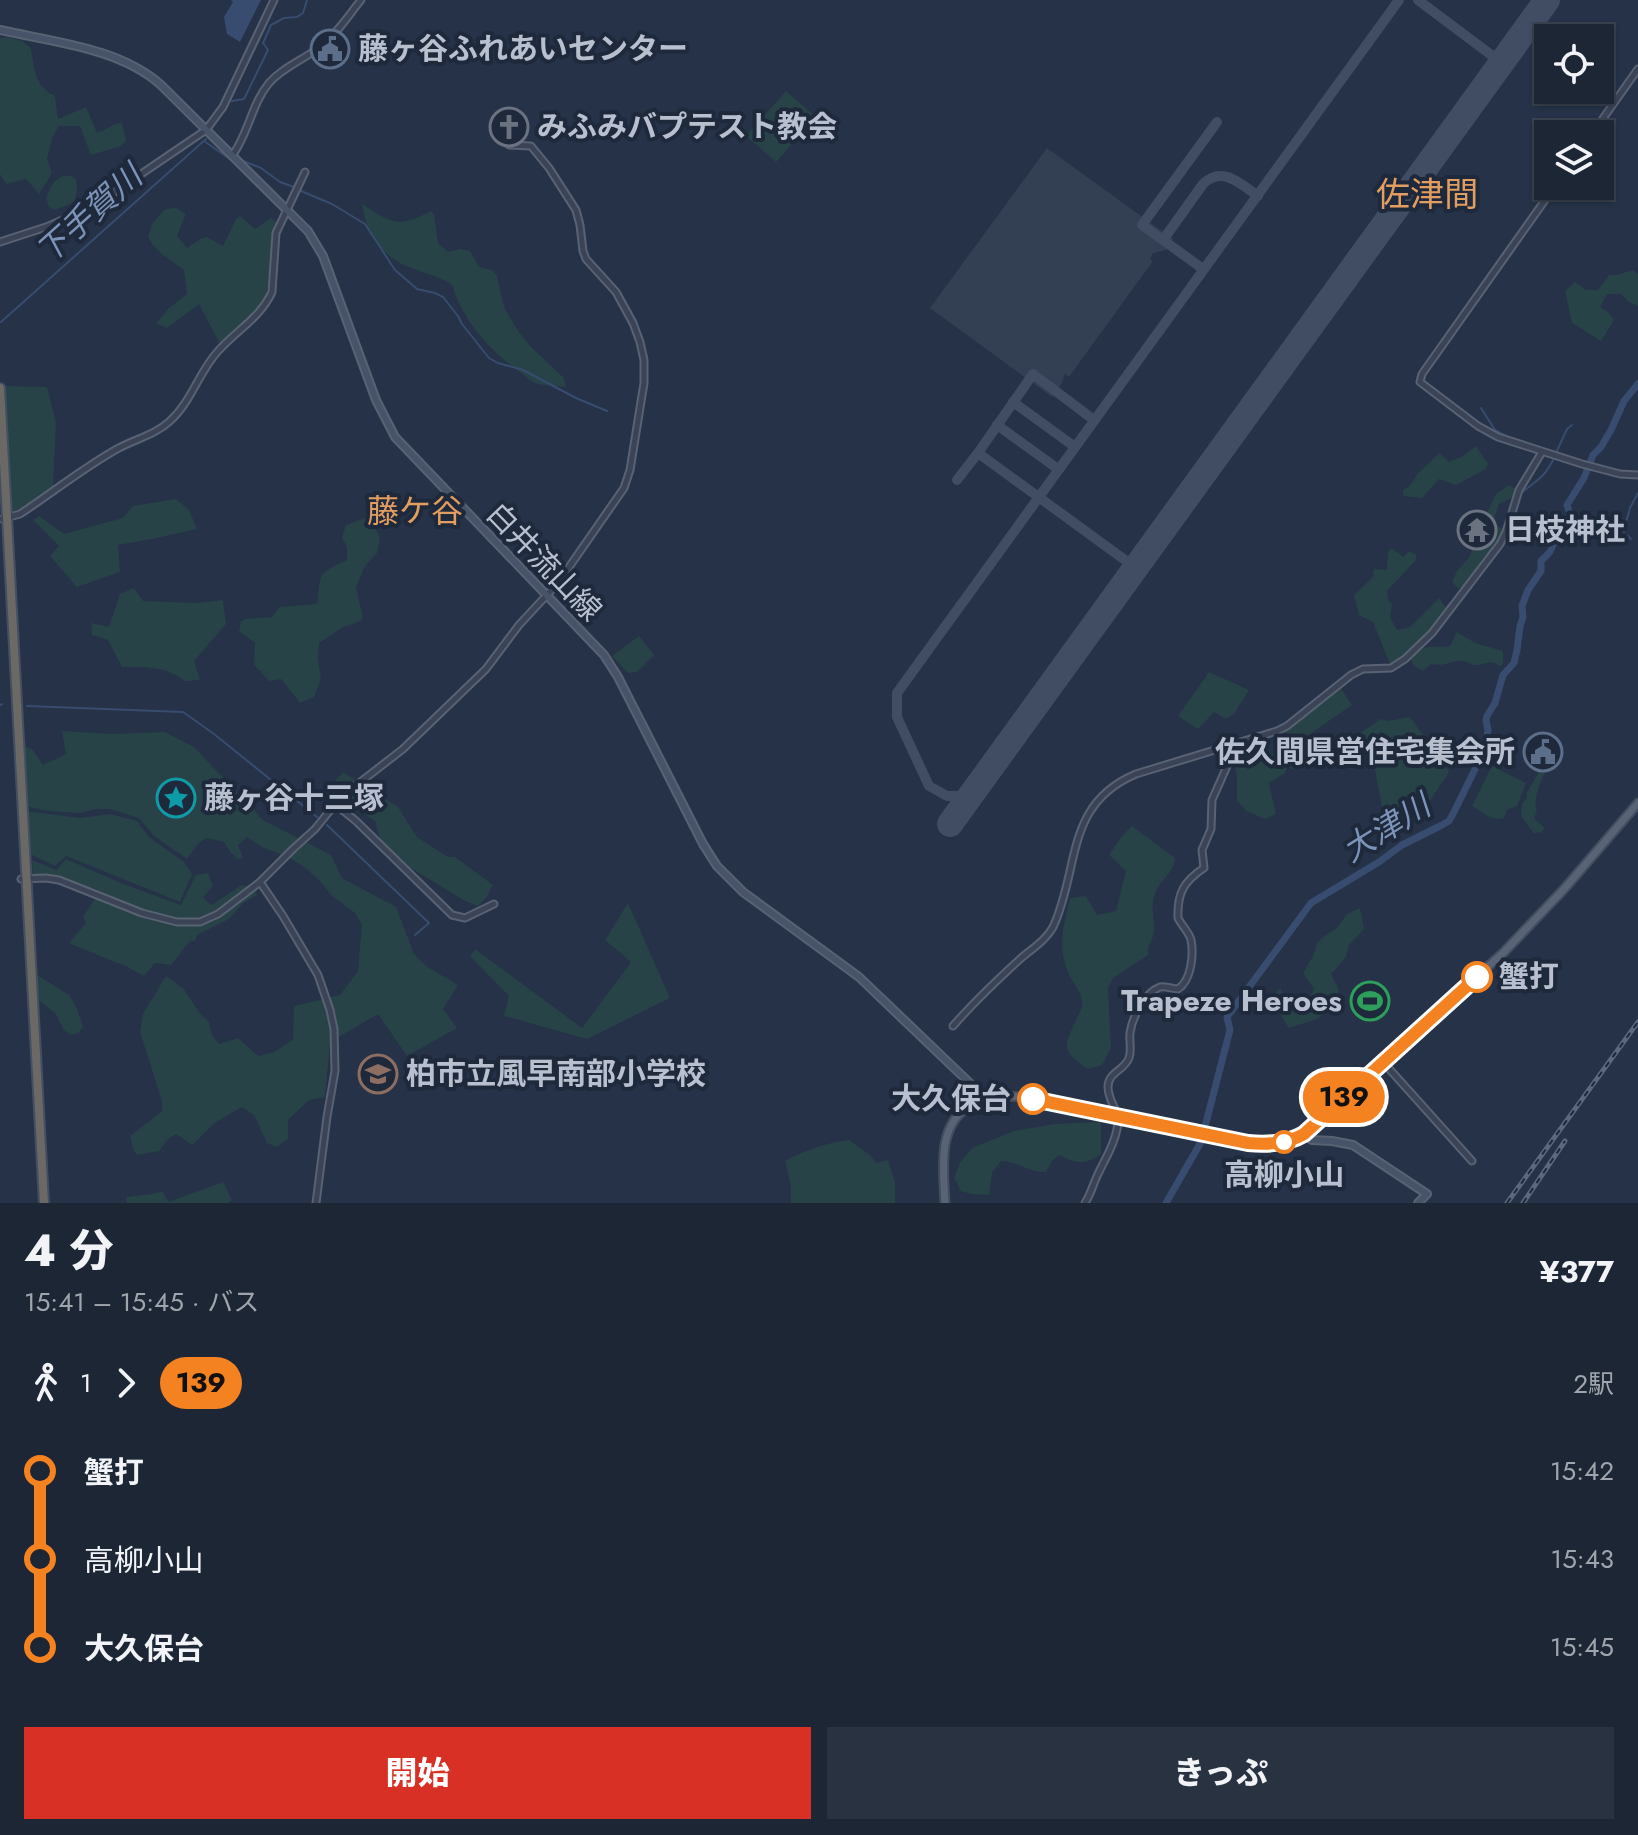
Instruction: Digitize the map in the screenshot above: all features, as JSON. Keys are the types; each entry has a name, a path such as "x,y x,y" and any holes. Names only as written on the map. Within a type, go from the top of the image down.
{"highway":[{"path":"0,388 4,519 42,1203"},
{"path":"0,485 4,519"}],"main road":[{"name":"白井流山線","path":"0,30 98,52 129,63 155,79 308,231 323,256 376,400 395,437 604,655 703,844 720,869 743,892 859,977 983,1099"},
{"path":"945,1203 944,1156 947,1137 965,1109 983,1099 1005,1095 1023,1097 1248,1143 1284,1142 1304,1134 1468,986 1536,920 1638,803"},
{"path":"1304,1134 1312,1140 1353,1145 1427,1194 1418,1203"}],"street":[{"path":"0,242 46,227 94,206 206,130 223,107 274,0"},
{"path":"232,156 245,135 258,98 269,83 285,68 325,42 361,0"},
{"path":"1602,120 1638,69"},
{"path":"24,879 59,880 142,913 184,923 200,922 218,914 260,882 311,833 341,797 403,749 486,669 519,625 558,583 627,483 644,369 633,323 616,292 591,265 583,251 576,210 549,168 533,148 525,144 509,145"},
{"path":"4,519 20,514 114,451 152,434 173,418 185,404 216,352 254,319 268,301 272,292 276,233 305,172"},
{"path":"1545,200 1420,378 1423,385 1498,437 1582,464 1620,474 1638,475"},
{"path":"953,1026 1051,930 1082,825 1102,795 1118,782 1136,774 1271,734 1287,726 1346,678 1359,671 1393,667 1405,659 1432,633 1468,589 1502,540 1519,490 1542,452"},
{"path":"1085,1203 1113,1146 1119,1118 1108,1091 1110,1078 1128,1060 1131,1030 1141,1004 1158,988 1178,989 1186,981 1192,946 1189,934 1178,918 1181,892 1188,878 1204,868 1202,850 1211,829 1212,800 1228,764 1247,741"},
{"path":"335,804 452,915 465,918 494,904"},
{"path":"260,882 318,975 334,1029 335,1071 316,1203"},
{"path":"1383,1062 1472,1161"}],"shaded area":[{"path":"1047,148 1173,239 1166,250 1153,253 1150,259 1153,261 1069,377 1065,374 1052,397 930,308"}],"green space":[{"path":"0,38 22,41 31,48 39,82 55,96 58,119 86,107 97,133 122,123 126,140 121,146 91,155 80,126 59,126 52,138 47,159 52,173 39,194 26,179 6,184 0,174"},
{"path":"786,91 816,117 776,162 746,136"},
{"path":"62,176 76,179 75,200 54,210 49,207 46,198 52,184"},
{"path":"362,204 381,216 402,222 431,211 438,243 448,252 460,249 470,251 479,267 492,270 497,276 504,307 518,331 564,378 566,387 535,383 498,355 470,323 452,285 404,265 381,248 366,223"},
{"path":"176,208 186,214 177,236 187,248 207,237 223,246 240,216 255,229 271,218 277,223 266,296 245,324 220,344 199,304 167,328 156,323 187,294 184,270 159,251 148,237 152,224 165,209"},
{"path":"1633,270 1638,274 1638,306 1621,294 1607,294 1600,307 1614,320 1601,341 1572,323 1565,291 1575,282 1586,290 1598,290 1609,275"},
{"path":"3,386 47,387 56,423 53,486 10,513"},
{"path":"1476,446 1488,464 1486,469 1456,485 1439,479 1422,498 1403,496 1403,490 1440,453 1449,462"},
{"path":"1509,485 1515,489 1513,497 1499,504 1492,524 1504,529 1498,543 1481,560 1466,587 1458,588 1452,582 1470,556 1478,537 1468,533 1466,527 1470,522 1482,524 1496,494"},
{"path":"176,499 189,510 197,529 118,545 120,572 77,587 50,556 59,546 33,520 39,516 64,534 123,518 133,506"},
{"path":"370,516 380,538 377,553 365,566 356,587 363,618 319,643 321,678 314,697 300,703 281,679 269,681 254,665 255,643 239,631 241,622 272,617 279,607 317,604 322,575 347,560 347,548 342,537 346,525"},
{"path":"1392,548 1403,557 1409,551 1416,555 1416,560 1387,591 1392,605 1390,617 1397,630 1410,627 1439,598 1446,608 1430,633 1391,666 1373,622 1359,615 1354,595 1373,577 1374,569 1387,570 1388,551"},
{"path":"134,588 143,601 197,603 223,600 226,624 194,661 200,680 185,681 155,668 122,667 108,640 92,635 91,623 109,627 120,594"},
{"path":"1457,632 1475,643 1503,651 1503,664 1473,665 1459,661 1431,664 1423,671 1414,666 1411,660 1421,650 1450,646"},
{"path":"639,636 654,655 637,672 628,673 612,656"},
{"path":"1209,672 1249,690 1234,714 1226,719 1214,712 1198,729 1178,716"},
{"path":"1340,687 1352,705 1279,752 1308,737 1318,755 1294,770 1281,755 1287,768 1285,773 1269,783 1276,814 1265,819 1246,811 1237,801 1234,760 1243,748 1262,741 1272,754 1290,742 1284,731"},
{"path":"1410,717 1449,771 1424,809 1399,813 1382,807 1375,770 1356,743 1359,734 1381,719 1388,721"},
{"path":"62,731 111,734 165,732 194,747 263,820 331,855 342,878 396,907 414,954 429,968 458,985 443,1009 457,1028 407,1056 378,1014 330,1042 325,1097 309,1100 288,1120 288,1139 276,1147 267,1143 254,1115 242,1107 216,1122 192,1145 176,1134 159,1151 137,1155 130,1136 162,1111 162,1101 140,1032 143,1014 166,976 183,988 209,1022 212,1035 219,1044 238,1038 258,1056 274,1052 293,1040 294,1006 340,995 358,971 362,925 355,913 332,896 304,867 247,837 238,845 243,858 238,859 224,842 206,838 187,859 154,836 139,818 110,809 80,813 24,806 22,745 33,750 43,765 66,754"},
{"path":"1554,755 1559,758 1558,763 1546,770 1536,801 1534,818 1545,828 1541,833 1534,834 1521,816 1522,804 1542,768"},
{"path":"1492,766 1526,783 1517,806 1507,810 1504,818 1499,819 1487,816 1472,806"},
{"path":"343,772 398,807 417,837 448,857 455,857 493,885 486,898 478,906 467,902 384,852 375,821 335,795 333,784"},
{"path":"26,811 80,818 111,814 137,821 149,837 184,862 192,874 180,902 66,856 55,866 30,854"},
{"path":"1132,826 1175,858 1154,898 1154,931 1148,955 1113,978 1108,988 1111,1048 1102,1065 1088,1069 1072,1057 1067,1046 1082,1002 1065,962 1062,944 1064,926 1070,898 1086,896 1097,915 1116,911 1126,871 1109,855"},
{"path":"66,859 181,905 196,875 208,873 213,886 203,897 211,905 242,885 254,888 257,895 243,903 229,919 197,935 195,941 190,941 171,965 155,963 144,976 69,943 86,923 83,917 98,894 33,877 32,860 56,870"},
{"path":"628,903 670,998 587,1039 504,1016 509,996 470,956 475,949 582,1028 631,962 605,940"},
{"path":"1360,908 1364,929 1349,945 1346,957 1331,974 1339,990 1337,1004 1317,1019 1289,1028 1278,1011 1276,992 1280,988 1287,999 1293,997 1298,1004 1312,994 1314,989 1303,973 1317,943 1336,929 1347,914"},
{"path":"37,975 69,995 83,1027 78,1033 70,1035 55,1013 36,998"},
{"path":"1101,1122 1101,1154 1085,1162 1059,1155 1046,1172 1001,1161 992,1173 989,1195 961,1191 954,1178 960,1163 972,1148 1014,1131 1054,1124"},
{"path":"849,1140 876,1163 888,1160 895,1182 895,1203 791,1203 785,1161 816,1148"},
{"path":"223,1182 232,1200 227,1203 127,1203 126,1197 162,1191 169,1202"}],"water":[{"path":"231,0 261,0 240,42 227,34 224,17 233,2"}],"waterway":[{"name":"下手賀川","path":"232,101 244,99 268,50 263,43 271,25 303,13 307,0"},
{"name":"下手賀川","path":"1,322 206,139"},
{"path":"204,141 237,164"},
{"path":"243,161 294,187"},
{"path":"301,191 332,204 365,224 395,270 417,289 443,297 489,358 523,370 607,411"},
{"name":"大津川","path":"1166,1203 1201,1142 1230,1030 1227,1017 1311,903 1402,845 1449,821 1483,753 1488,731 1487,716 1495,703 1503,675 1514,663 1523,617 1522,606 1528,590 1541,571 1541,561 1550,552 1570,514 1567,505 1584,478 1593,455 1611,430 1624,401 1638,384"},
{"path":"1481,408 1495,430 1508,437"},
{"path":"1556,453 1572,425"},
{"path":"1566,456 1578,460"},
{"path":"1521,493 1543,475 1553,460"},
{"path":"1625,526 1638,493"},
{"path":"1627,535 1631,539"},
{"path":"27,706 183,712 317,817"},
{"path":"327,825 429,923 415,935"}],"taxiway":[{"path":"975,790 963,796 947,796 929,786 897,717 897,693 1399,0"},
{"path":"1418,0 1502,63"},
{"path":"1163,240 1142,225 1217,122"},
{"path":"1203,269 1163,240 1203,184 1217,176 1224,176 1258,196"},
{"path":"1094,420 1033,374 978,453 1136,568"},
{"path":"1013,402 1075,447"},
{"path":"997,425 1058,469"},
{"path":"957,480 978,453"}],"runway":[{"path":"950,824 1547,0"}],"railway":[{"path":"1507,1203 1638,1022"},
{"path":"1523,1203 1565,1141"}],"bus line":[{"name":"139","path":"1033,1099 1248,1143 1284,1142 1304,1134 1477,977"}],"place":[{"name":"藤ヶ谷ふれあいセンター","path":"330,49"},
{"name":"みふみバプテスト教会","path":"509,127"},
{"name":"日枝神社","path":"1477,530"},
{"name":"佐久間県営住宅集会所","path":"1543,752"},
{"name":"藤ヶ谷十三塚","path":"176,798"},
{"name":"蟹打","path":"1477,977"},
{"name":"Trapeze Heroes","path":"1370,1001"},
{"name":"柏市立風早南部小学校","path":"378,1074"},
{"name":"大久保台","path":"1033,1099"},
{"name":"高柳小山","path":"1284,1142"}],"district":[{"name":"佐津間","path":"1427,194"},
{"name":"藤ケ谷","path":"415,511"}]}
